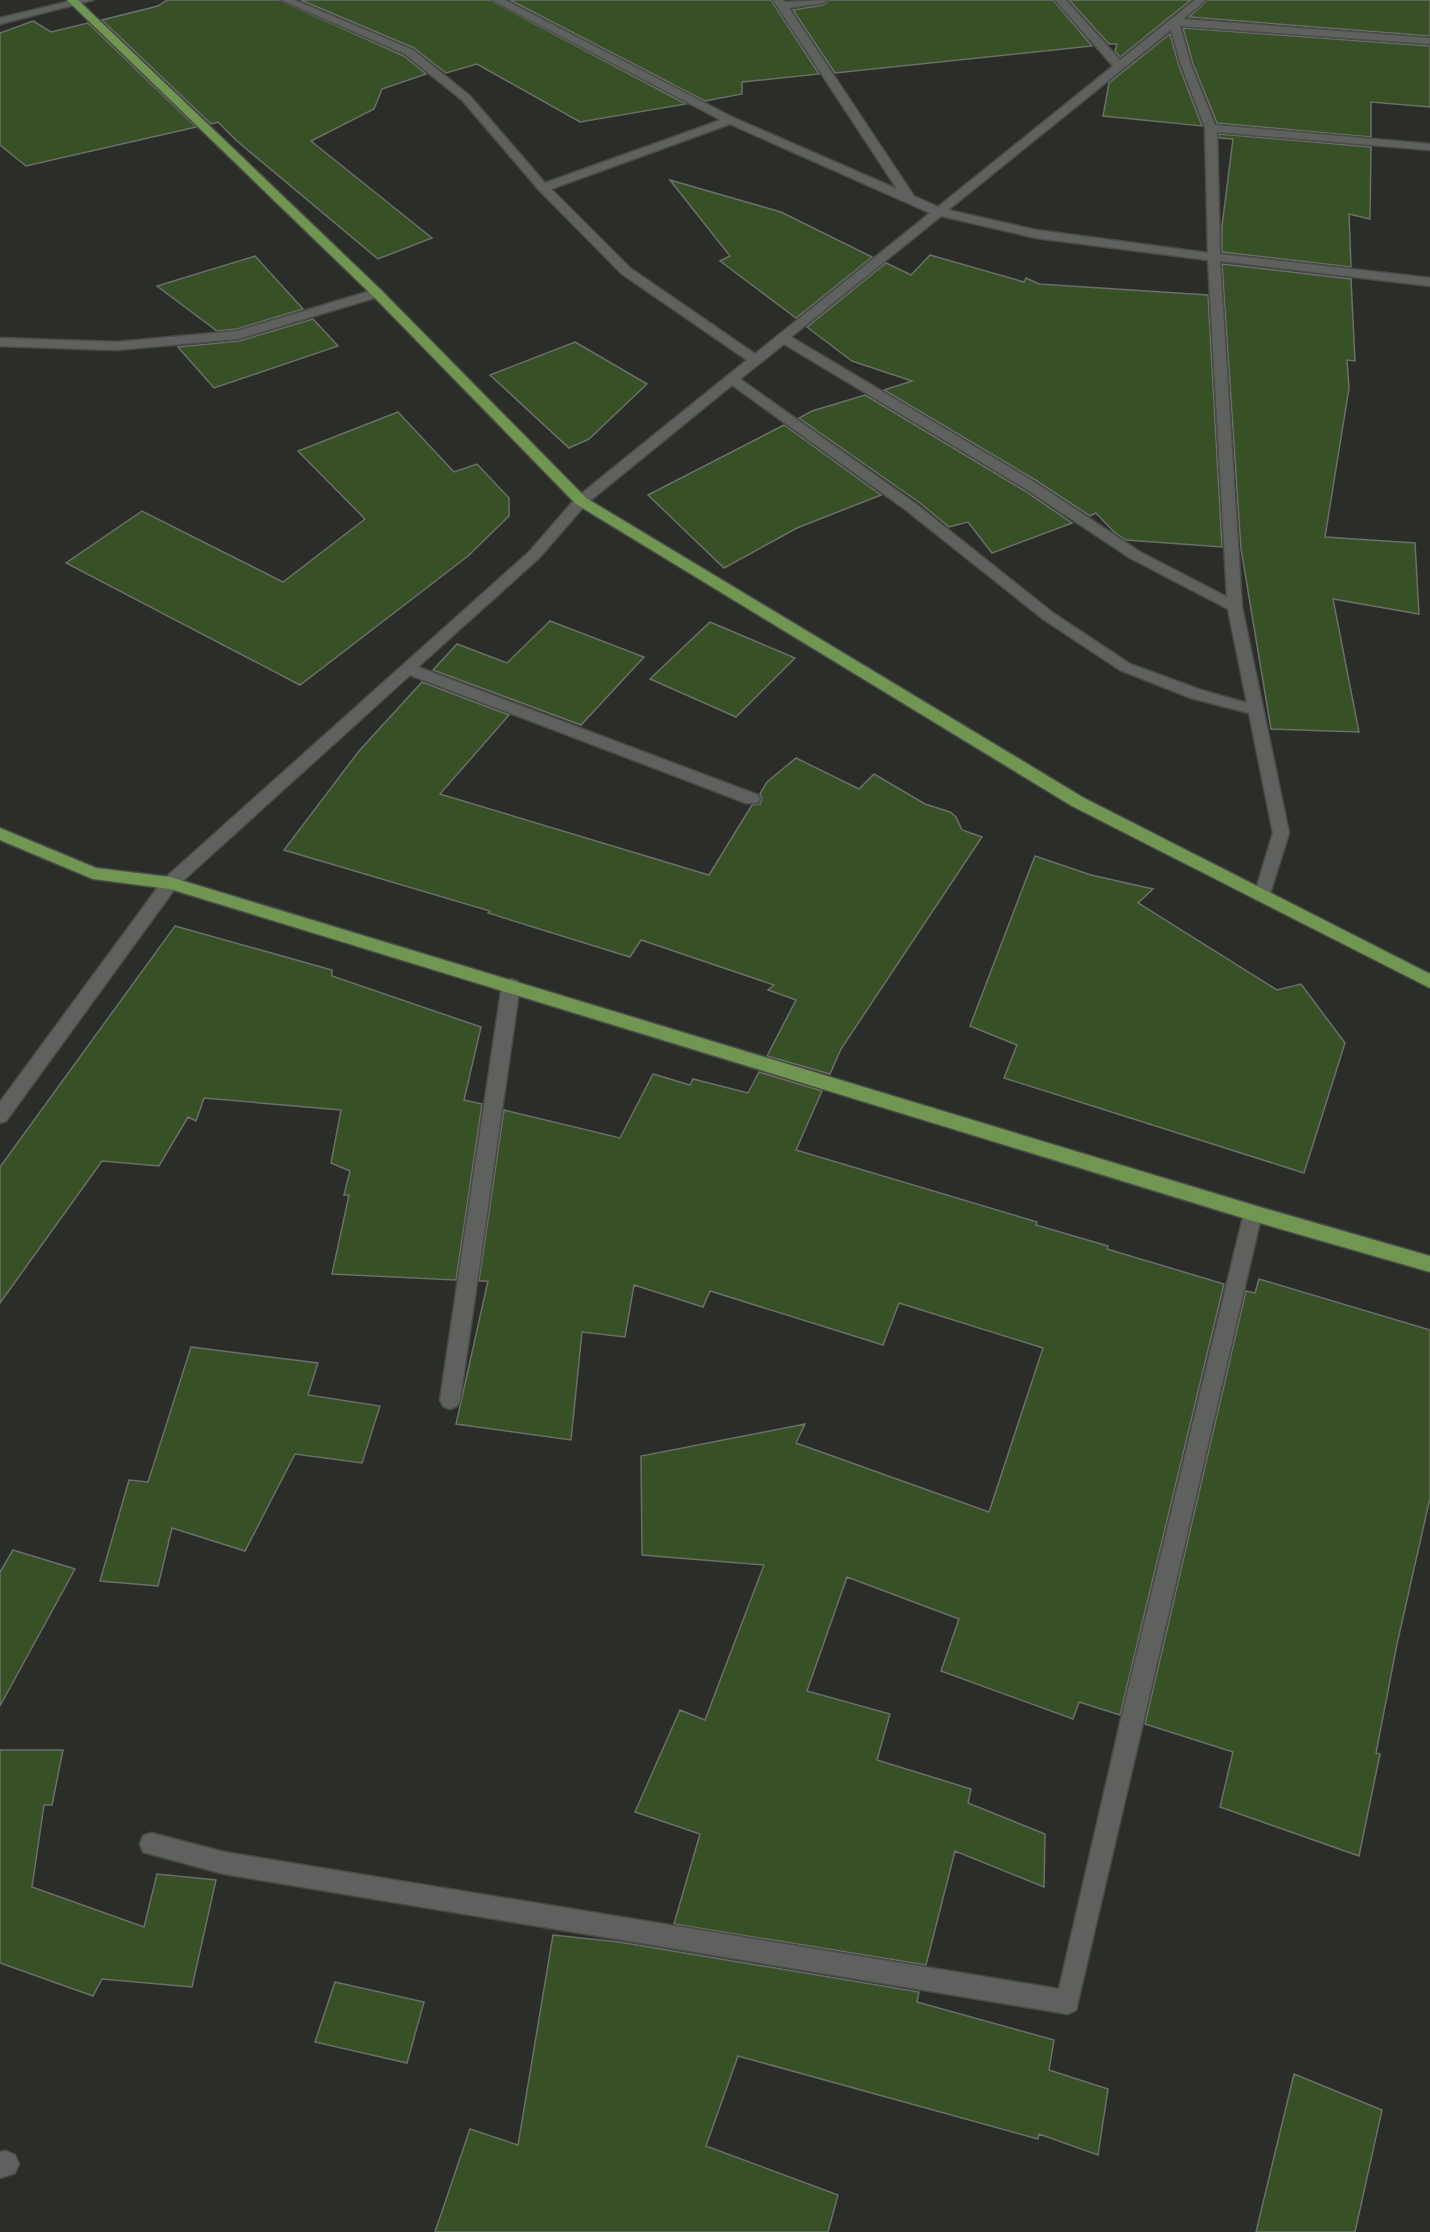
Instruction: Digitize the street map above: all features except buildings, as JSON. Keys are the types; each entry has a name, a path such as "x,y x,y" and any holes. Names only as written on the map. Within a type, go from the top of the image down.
{"main road":[{"path":"78,1 377,293 581,501 1078,802 1430,982"},
{"path":"0,834 93,873 170,883 511,985 1253,1214 1430,1264"}],"street":[{"path":"286,0 409,52 466,99 543,188 626,271 755,360"},
{"path":"497,0 730,120 939,212 1036,234 1430,282"},
{"path":"824,0 780,3 910,200"},
{"path":"1060,0 1119,66"},
{"path":"0,1116 170,883 534,555 581,501 1201,0"},
{"path":"0,21 78,1"},
{"path":"1174,22 1430,41"},
{"path":"1174,22 1186,65 1211,128 1214,257 1235,607 1281,833 1262,896"},
{"path":"543,188 730,120"},
{"path":"1211,128 1430,147"},
{"path":"0,342 116,346 238,335 377,293"},
{"path":"783,338 1031,486 1135,555 1235,607"},
{"path":"732,379 911,507 1048,616 1125,667 1196,694 1255,710"},
{"path":"408,669 752,799"},
{"path":"450,1400 511,985"},
{"path":"150,1844 224,1863 1068,2002 1134,1708 1253,1214"}]}
